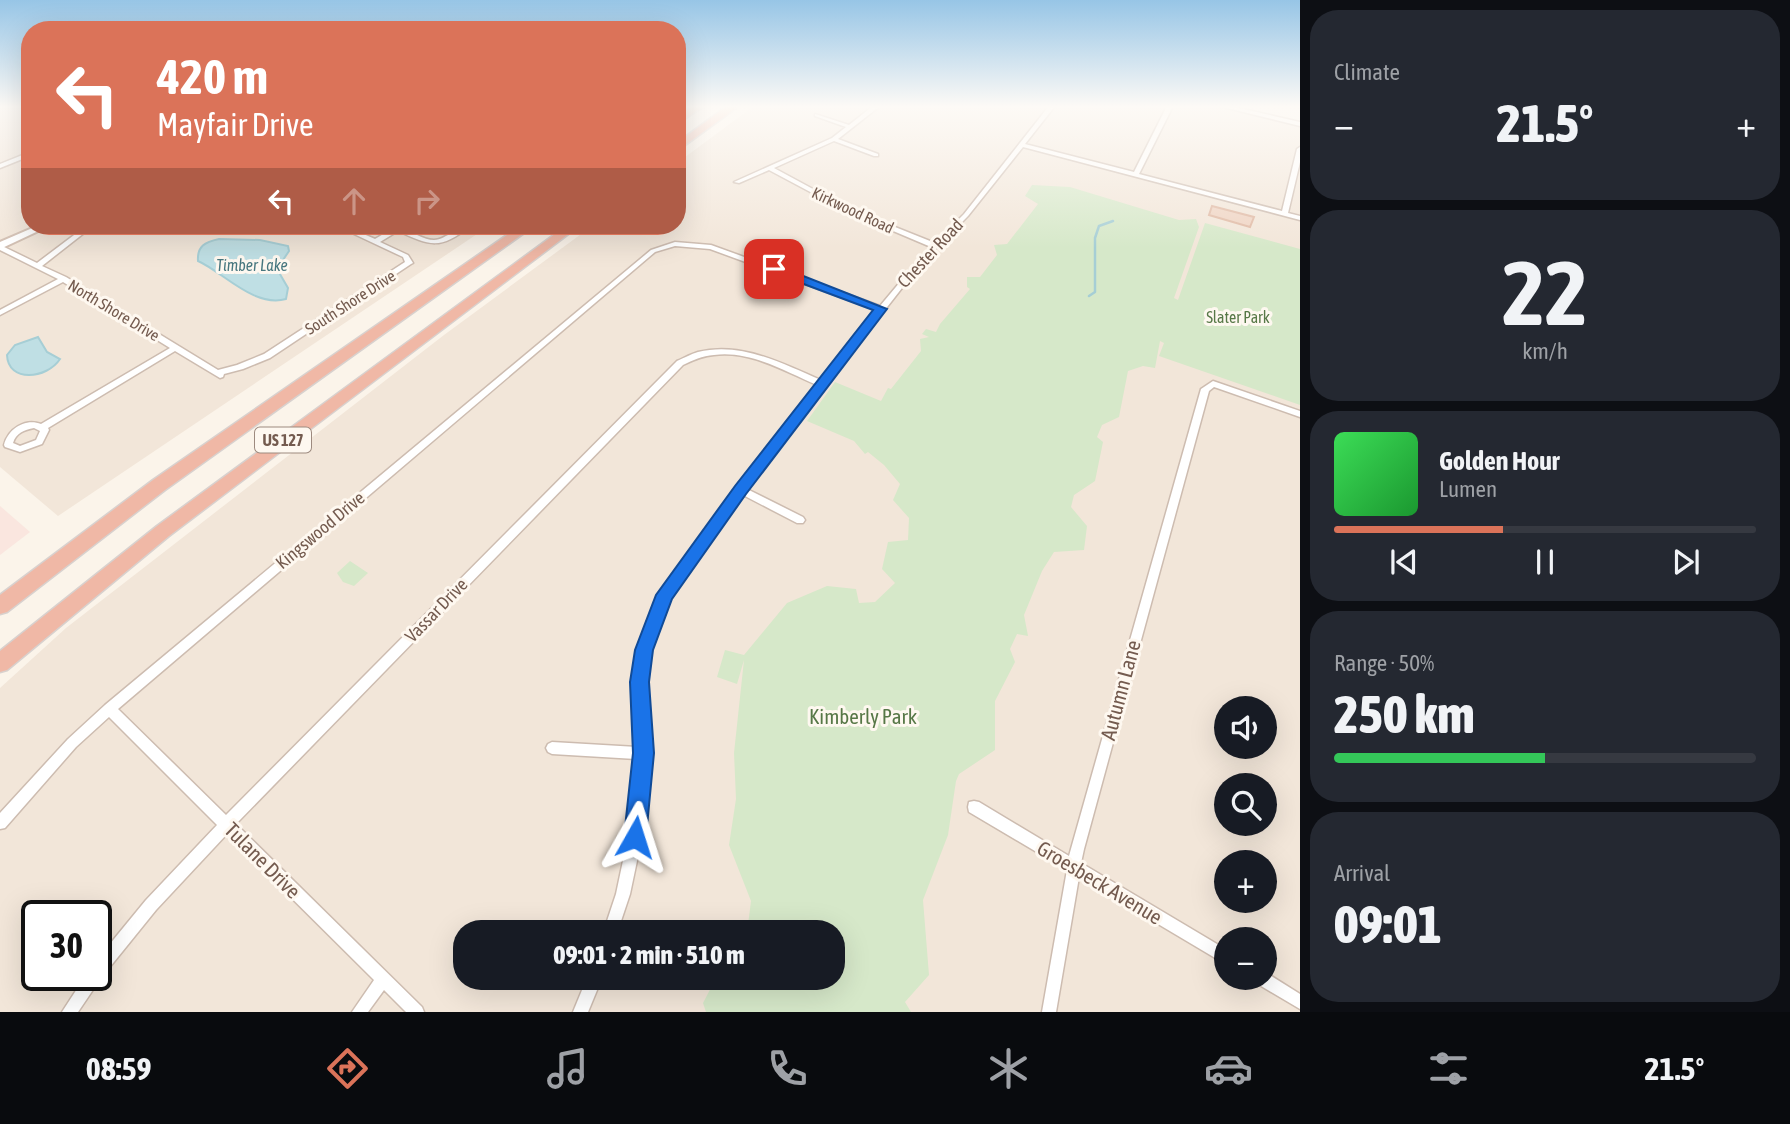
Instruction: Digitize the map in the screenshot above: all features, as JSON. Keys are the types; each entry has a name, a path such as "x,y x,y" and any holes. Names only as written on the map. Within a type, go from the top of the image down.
{"highway":[{"name":"US 127","path":"0,606 169,478 514,235"},
{"name":"US 127","path":"0,663 163,531 561,235"}],"street":[{"path":"737,182 804,153"},
{"path":"871,153 876,155"},
{"name":"Chester Road","path":"614,920 623,894 635,837 643,753 640,682 644,650 653,620 681,569 822,384 881,309 966,215 1015,153"},
{"path":"1054,153 1300,218"},
{"path":"1136,174 1146,153"},
{"path":"1285,214 1299,153"},
{"path":"0,154 13,161"},
{"path":"0,166 21,158"},
{"name":"Kirkwood Road","path":"771,169 848,210 936,246"},
{"path":"0,246 24,235"},
{"path":"37,266 78,235"},
{"name":"South Shore Drive","path":"221,376 267,356 409,263 406,256 360,235"},
{"path":"375,242 387,235"},
{"path":"416,235 431,243 443,242 454,235"},
{"name":"Kingswood Drive","path":"0,823 72,743 108,709 653,251 675,244 711,247 881,309"},
{"name":"North Shore Drive","path":"0,246 63,279 221,376"},
{"path":"0,313 63,279"},
{"path":"43,427 175,348"},
{"name":"Vassar Drive","path":"112,954 151,905 227,824 680,363 709,351 736,351 822,384"},
{"name":"Autumn Lane","path":"1049,1012 1074,867 1205,389 1213,384 1300,414"},
{"path":"740,490 800,520"},
{"name":"Tulane Drive","path":"108,709 417,1012"},
{"path":"552,748 643,753"},
{"name":"Groesbeck Avenue","path":"974,807 1214,950"},
{"path":"359,1012 383,979"},
{"path":"1277,988 1300,1002"},
{"path":"580,1012 590,990"},
{"name":"Vassar Drive","path":"69,1012 84,991"}],"shaded area":[{"path":"0,153 21,153 21,233 0,242"},
{"path":"690,153 1300,153 1300,1012 0,1012 0,688 66,628 444,335 580,235 686,235 686,156"},
{"path":"31,235 476,235 58,516 0,467 0,249"},
{"path":"0,506 30,532 0,555"}],"green space":[{"name":"Kimberly Park","path":"1032,185 1070,187 1179,220 1196,219 1199,227 1174,298 1178,300 1205,223 1300,249 1300,405 1159,356 1164,343 1160,341 1155,368 1143,366 1128,371 1119,417 1102,425 1097,437 1103,442 1095,481 1074,495 1071,507 1087,526 1084,550 1054,552 1042,571 1024,615 1028,636 1017,634 1010,649 1015,662 995,701 995,750 959,774 956,781 948,835 923,900 929,975 905,1002 911,1012 706,1012 703,1003 710,990 845,990 845,920 749,920 751,901 729,845 736,799 734,753 744,660 737,684 717,677 725,650 744,655 787,603 827,586 856,589 859,603 875,602 895,583 882,569 888,542 908,540 909,518 893,500 900,484 884,465 868,452 865,454 854,441 807,421 835,382 881,401 888,388 891,389 921,351 920,339 929,337 922,334 926,329 936,332 970,289 967,287 967,277 980,277 997,255 994,245 1007,244 1038,204 1025,196"},
{"path":"350,561 368,573 354,586 343,582 337,573"}],"water":[{"name":"Timber Lake","path":"219,239 260,240 288,246 289,251 277,269 288,288 286,299 274,300 251,294 198,261 203,246"},
{"path":"38,337 47,352 60,359 54,366 38,374 21,374 14,370 7,355 15,345"}],"building":[{"path":"1212,206 1254,217 1250,227 1209,215"}],"waterway":[{"path":"1089,296 1095,292 1095,238 1099,226 1113,221"}],"route":[{"path":"635,837 643,753 640,682 644,650 664,595 740,490 881,309 774,269"}],"park label":[{"name":"Slater Park","path":"1238,317"}]}
